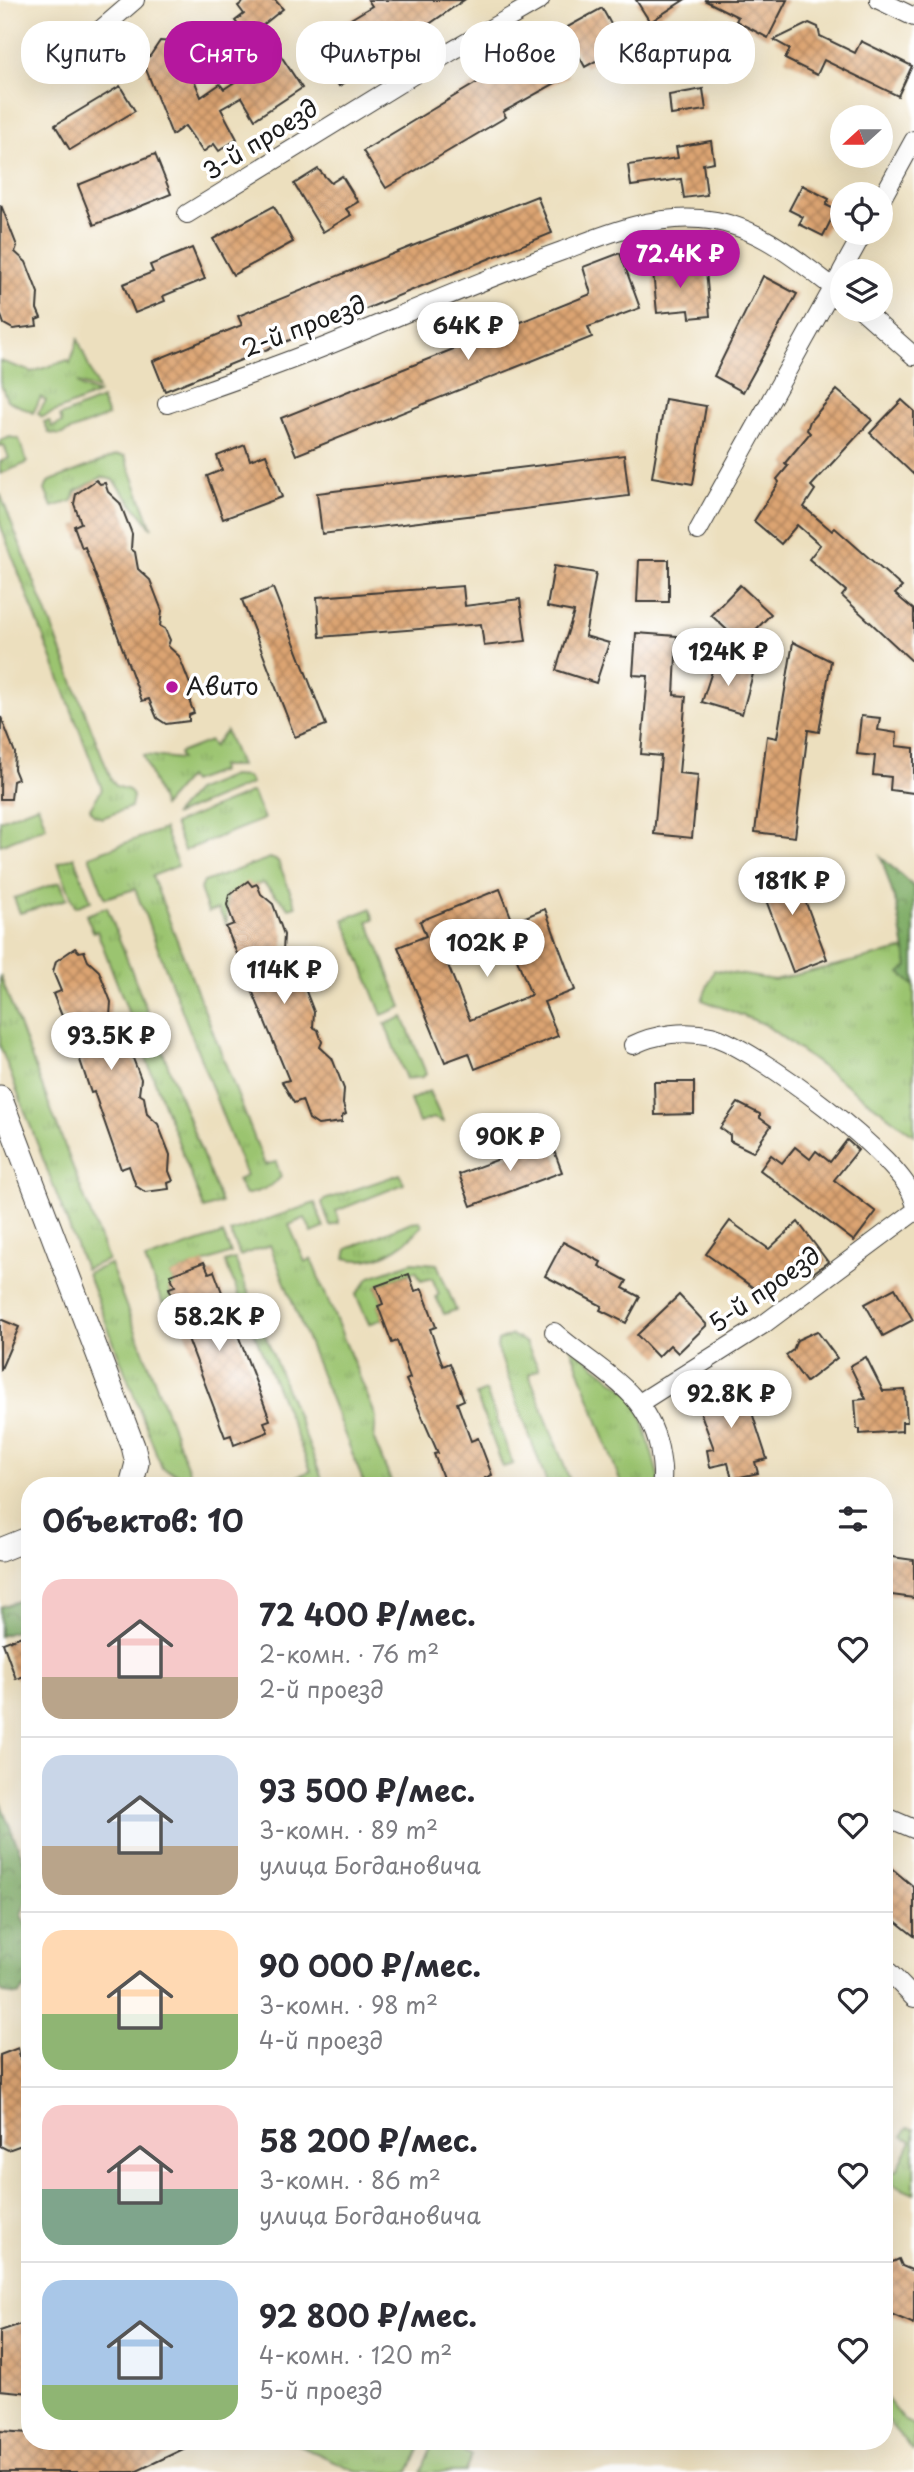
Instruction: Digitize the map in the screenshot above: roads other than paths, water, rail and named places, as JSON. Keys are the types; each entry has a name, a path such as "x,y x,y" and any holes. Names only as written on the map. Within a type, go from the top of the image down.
{"street":[{"path":"111,21 135,0"},
{"name":"3-й проезд","path":"187,214 540,0"},
{"path":"879,0 914,17"},
{"path":"891,182 914,140"},
{"name":"2-й проезд","path":"167,404 296,359 511,269 627,227 660,219 700,219 739,226 770,240 830,275"},
{"path":"698,531 830,299"},
{"path":"876,322 914,356"},
{"path":"633,1045 652,1036 710,1035 765,1062 796,1082 903,1176 914,1200"},
{"path":"0,1097 134,1446 136,1477"},
{"name":"5-й проезд","path":"640,1402 764,1324 914,1212"},
{"path":"554,1332 573,1349 613,1376 640,1402 657,1438 663,1477"},
{"path":"0,1550 21,1542"},
{"path":"893,1820 914,1829"},
{"path":"893,1976 914,1998"}],"place":[{"name":"Авито","path":"172,687"}]}
